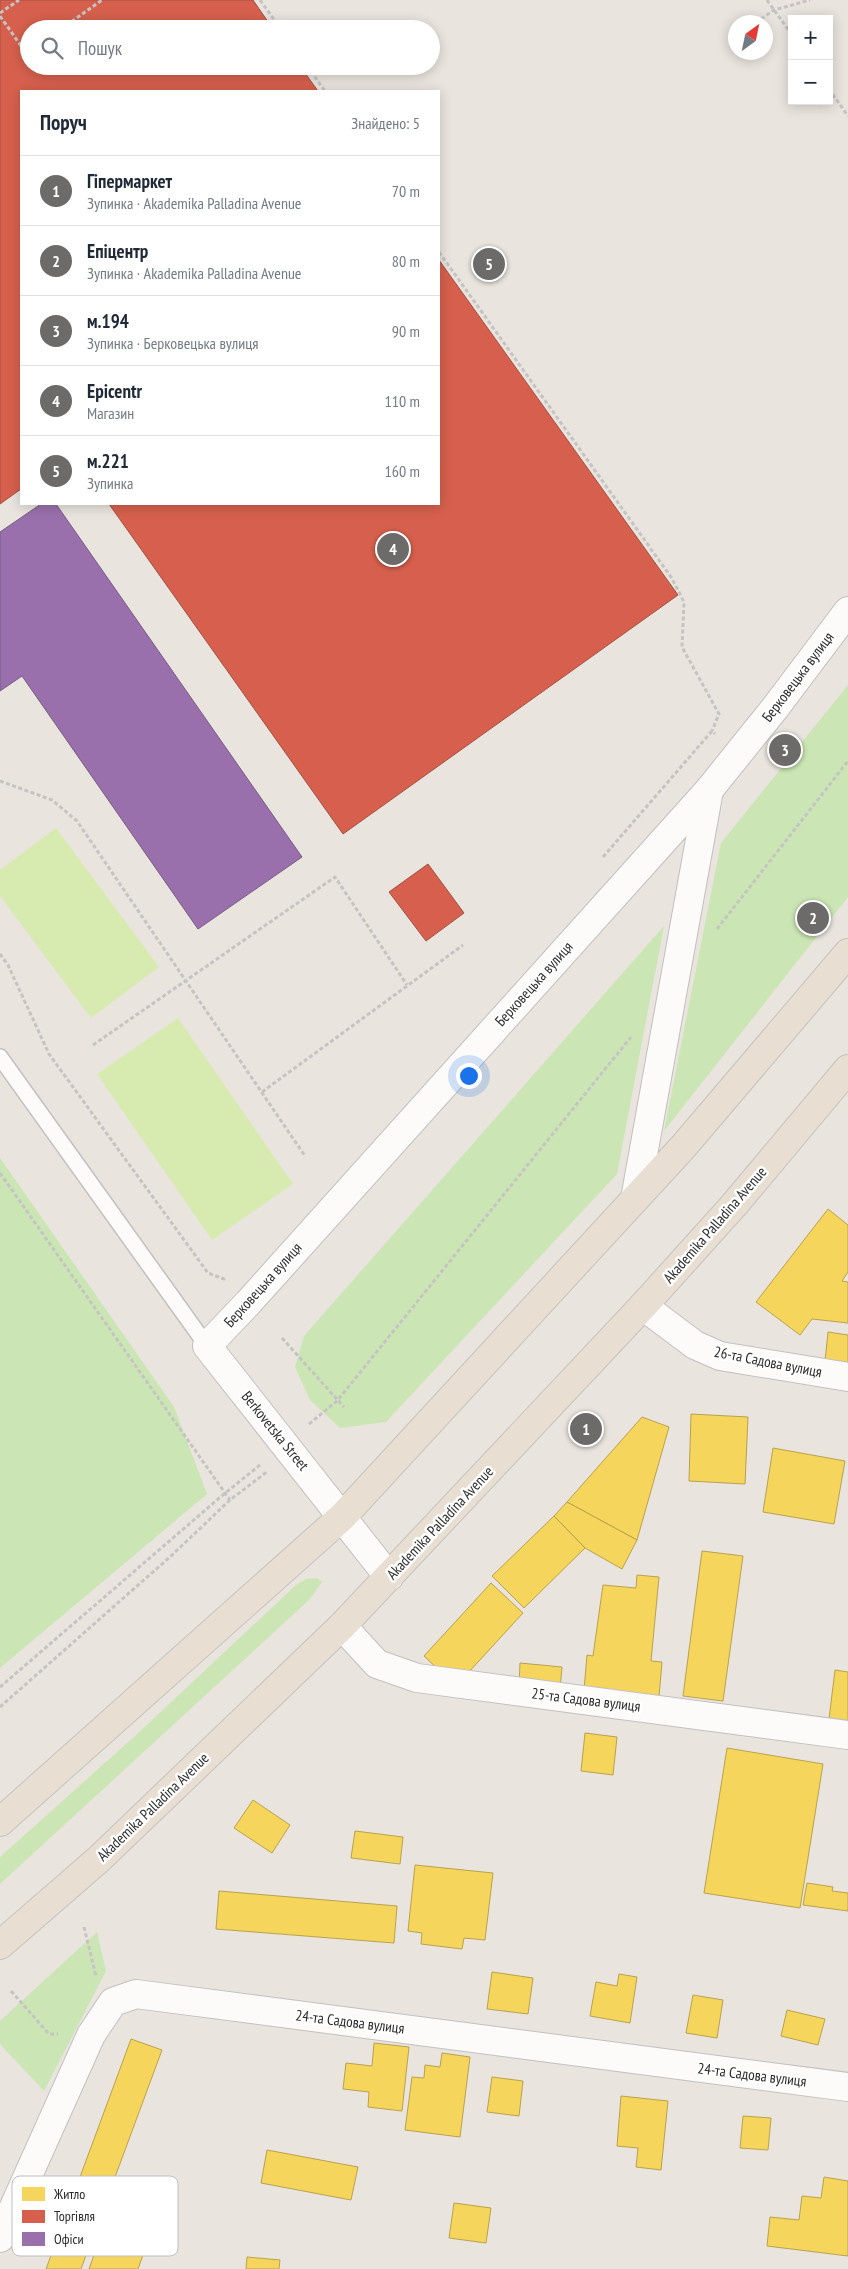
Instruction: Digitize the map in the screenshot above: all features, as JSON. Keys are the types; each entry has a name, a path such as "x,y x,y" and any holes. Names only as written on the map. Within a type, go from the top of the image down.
{"highway":[{"path":"0,1822 343,1516 683,1147 848,953"},
{"name":"Akademika Palladina Avenue","path":"0,1944 99,1859 342,1626 643,1306 734,1205 848,1069"}],"street":[{"name":"Берковецька вулиця","path":"207,1346 248,1303 709,790 775,708 848,611"},
{"path":"635,1199 709,790"},
{"name":"26-та Садова вулиця","path":"643,1306 695,1345 720,1356 848,1377"},
{"name":"Berkovetska Street","path":"207,1346 343,1516 389,1577"},
{"name":"25-та Садова вулиця","path":"342,1626 377,1664 417,1678 848,1734"},
{"name":"24-та Садова вулиця","path":"113,2002 136,1994 848,2087"},
{"path":"28,2176 92,2035 113,2002"},
{"path":"0,2238 12,2212"}],"lane":[{"path":"0,1057 207,1346"}],"path":[{"path":"19,0 0,14 20,44"},
{"path":"74,20 102,0"},
{"path":"260,0 274,20"},
{"path":"767,0 788,29"},
{"path":"767,15 774,10 810,0"},
{"path":"313,75 324,90"},
{"path":"833,95 848,116"},
{"path":"440,253 671,577 684,602 682,647 719,714 712,731"},
{"path":"715,932 848,761"},
{"path":"0,781 52,800 76,821 306,1156"},
{"path":"93,1045 335,877 408,985"},
{"path":"262,1092 463,945"},
{"path":"0,954 8,965 49,1054 208,1273 224,1280"},
{"path":"306,1427 337,1401 637,1030"},
{"path":"0,1173 230,1500"},
{"path":"282,1338 344,1408"},
{"path":"0,1707 230,1500 292,1452"},
{"path":"0,1687 244,1478"},
{"path":"84,1927 97,1979 113,2002"},
{"path":"12,1992 49,2034 92,2035"}],"green space":[{"path":"848,685 848,897 664,1131 721,843"},
{"path":"56,828 159,967 91,1018 0,896 0,870"},
{"path":"664,926 617,1174 386,1422 340,1428 310,1400 295,1367 304,1336"},
{"path":"178,1018 293,1184 212,1240 97,1074"},
{"path":"0,1158 174,1407 207,1494 0,1668"},
{"path":"317,1578 322,1582 310,1599 0,1884 0,1857 135,1736 296,1585 306,1579"},
{"path":"97,1932 106,1971 44,2091 0,2044 0,2021"}],"building: Житло":[{"path":"828,1209 848,1225 848,1272 842,1281 848,1282 848,1323 812,1319 800,1335 756,1302"},
{"path":"828,1332 848,1335 848,1374 824,1371"},
{"path":"691,1414 748,1417 745,1484 689,1481"},
{"path":"642,1417 669,1427 637,1540 567,1502"},
{"path":"773,1448 845,1461 834,1524 763,1512"},
{"path":"567,1502 637,1540 622,1569 585,1548 554,1516"},
{"path":"554,1516 585,1548 524,1608 492,1576"},
{"path":"702,1551 743,1556 723,1701 683,1696"},
{"path":"637,1575 659,1577 651,1661 662,1662 659,1697 584,1690 587,1655 593,1656 603,1585 636,1588"},
{"path":"491,1583 523,1613 456,1686 424,1656"},
{"path":"520,1663 562,1667 560,1689 519,1685"},
{"path":"835,1670 848,1672 848,1721 829,1719"},
{"path":"585,1733 617,1737 613,1775 581,1771"},
{"path":"727,1748 823,1764 800,1908 704,1893"},
{"path":"253,1800 290,1825 272,1853 234,1828"},
{"path":"355,1831 403,1837 400,1864 351,1858"},
{"path":"415,1865 493,1873 485,1940 464,1938 462,1949 421,1944 422,1933 408,1931"},
{"path":"807,1883 833,1887 832,1891 848,1893 848,1911 803,1905"},
{"path":"219,1891 397,1906 394,1943 216,1929"},
{"path":"492,1972 533,1978 528,2014 487,2009"},
{"path":"619,1974 637,1977 630,2023 590,2016 596,1982 617,1986"},
{"path":"693,1995 723,2000 717,2038 686,2033"},
{"path":"787,2010 825,2019 818,2045 781,2036"},
{"path":"131,2039 162,2050 115,2176 80,2176"},
{"path":"374,2043 409,2047 402,2111 368,2107 369,2092 343,2089 346,2063 372,2066"},
{"path":"442,2053 470,2057 460,2137 405,2130 412,2077 424,2078 425,2065 440,2067"},
{"path":"492,2077 523,2081 519,2116 487,2112"},
{"path":"621,2096 668,2101 661,2170 636,2167 638,2148 617,2146"},
{"path":"743,2116 771,2118 768,2150 740,2148"},
{"path":"267,2150 358,2167 351,2200 261,2183"},
{"path":"824,2177 848,2181 848,2256 767,2246 770,2217 799,2220 802,2196 821,2198"},
{"path":"454,2203 491,2208 486,2243 449,2238"},
{"path":"51,2256 86,2256 81,2269 46,2269"},
{"path":"94,2256 143,2256 138,2269 89,2269"},
{"path":"247,2257 280,2260 279,2269 246,2269"}],"building: Торгівля":[{"path":"0,0 253,0 267,20 20,20 20,75 306,75 317,90 20,90 20,490 0,504"},
{"path":"440,261 678,595 343,834 110,505 440,505"},
{"path":"428,864 464,913 426,941 389,892"}],"building: Офіси":[{"path":"40,505 57,505 302,857 198,929 22,676 0,691 0,532"}],"place":[{"name":"м.221","path":"489,264"},
{"name":"Epicentr","path":"393,549"},
{"name":"м.194","path":"785,750"},
{"name":"Епіцентр","path":"813,918"},
{"name":"Гіпермаркет","path":"586,1429"}]}
